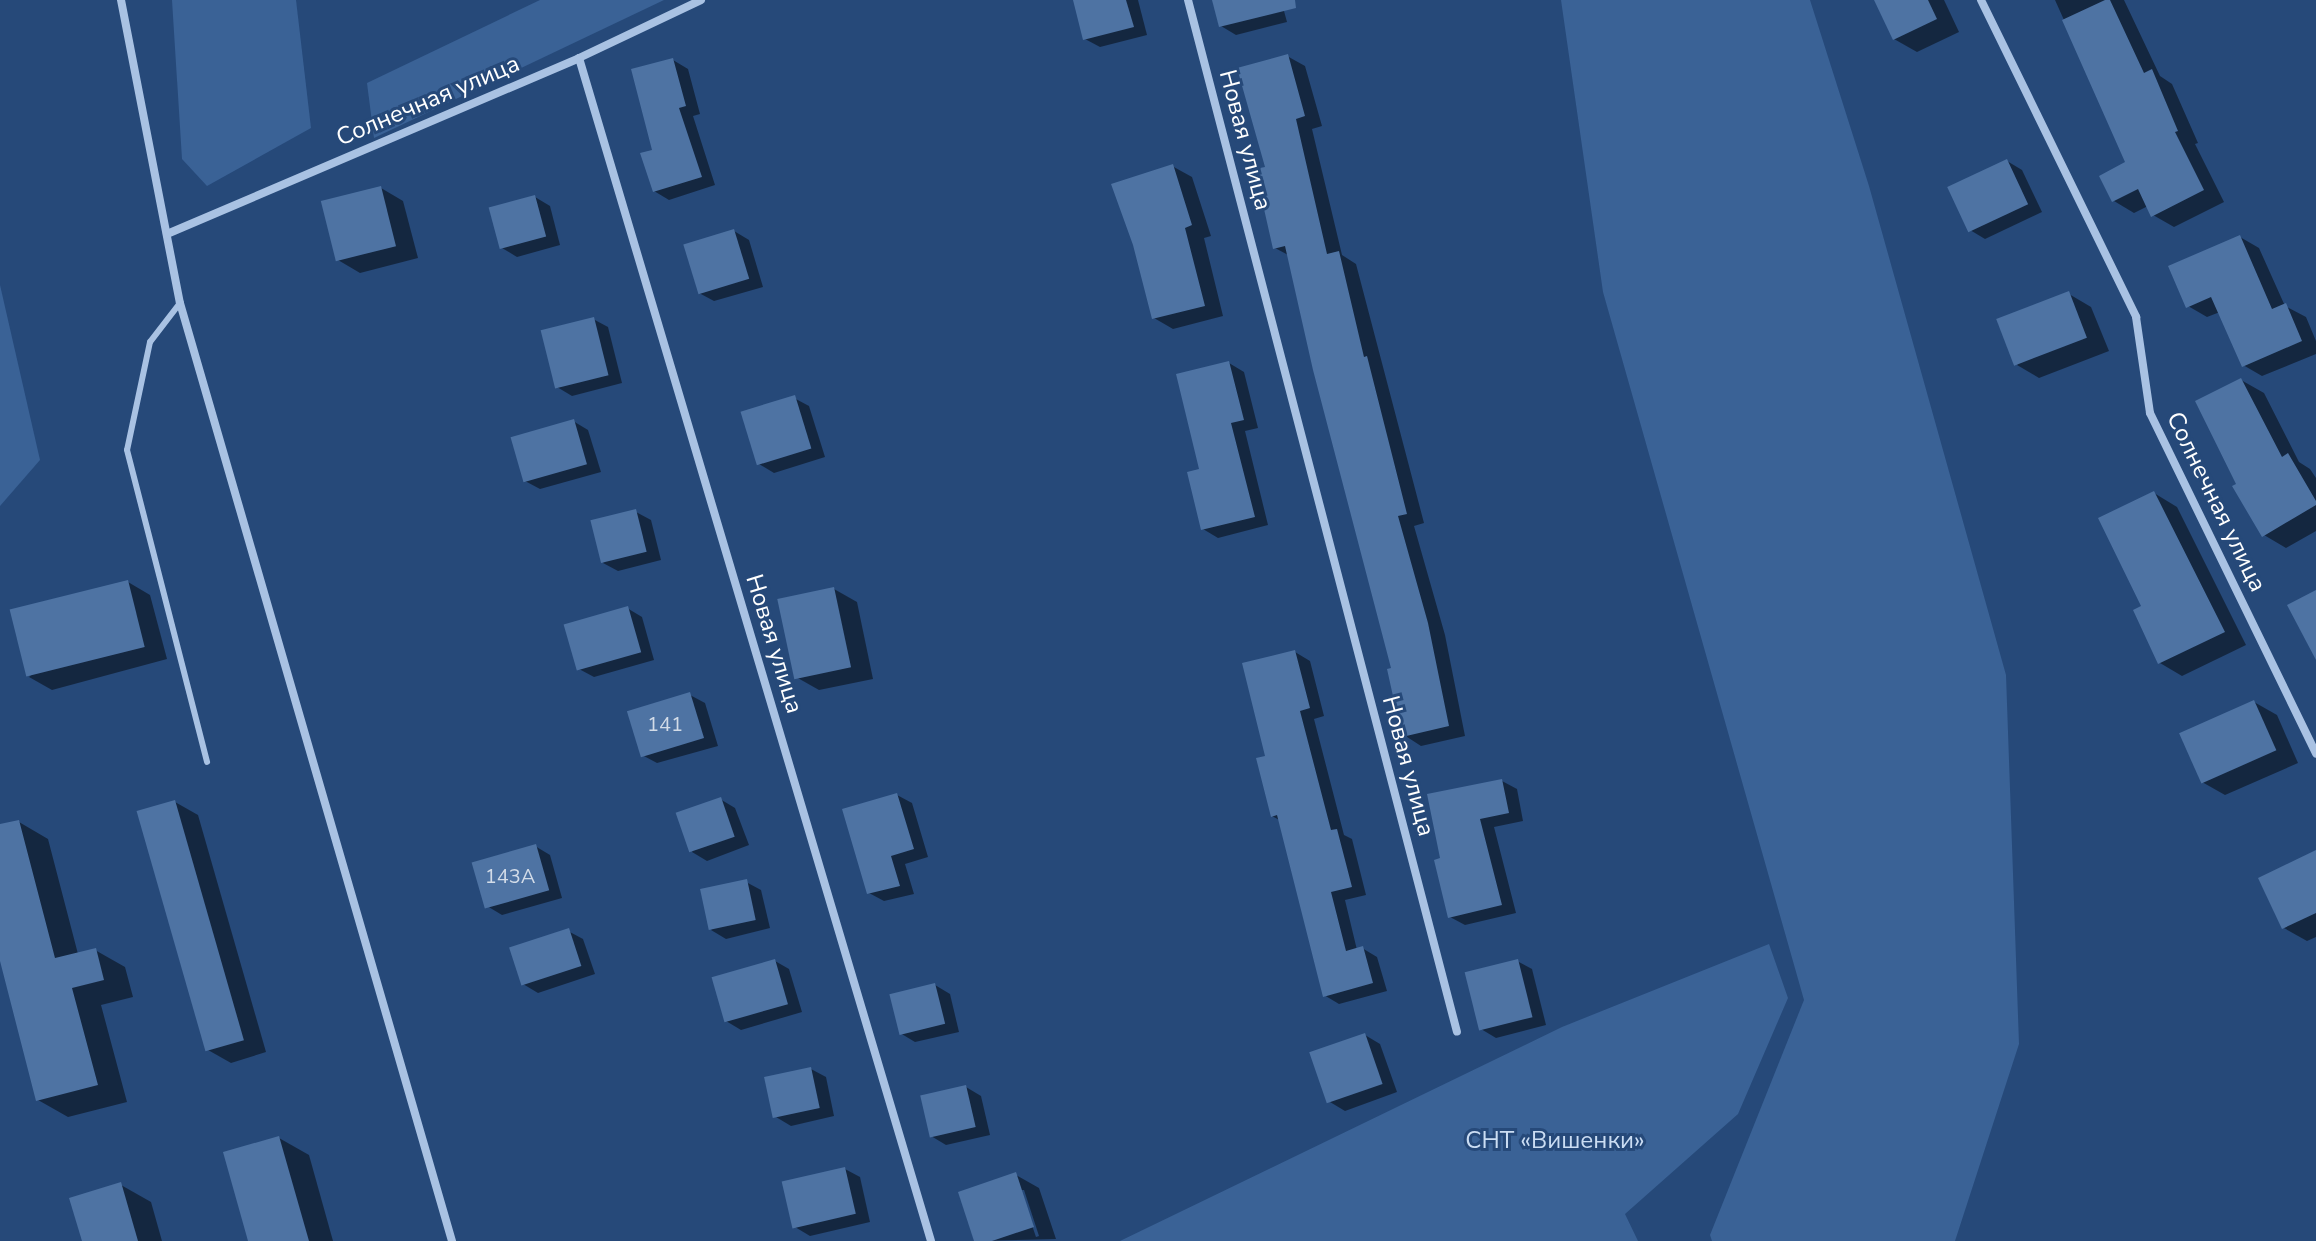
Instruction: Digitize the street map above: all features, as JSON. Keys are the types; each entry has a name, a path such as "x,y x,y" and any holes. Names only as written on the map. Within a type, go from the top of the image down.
{"street":[{"path":"121,0 180,303 452,1241"},
{"name":"Солнечная улица","path":"167,234 579,58 701,0"},
{"name":"Новая улица","path":"1188,0 1457,1032"},
{"name":"Солнечная улица","path":"1981,0 2136,317 2150,413 2316,754"},
{"name":"Новая улица","path":"579,58 931,1241"}],"lane":[{"path":"180,303 150,342 127,450 207,762"}],"green space":[{"path":"172,0 296,0 311,128 207,186 182,159"},
{"path":"540,0 664,0 374,138 367,83"},
{"path":"1561,0 1810,0 1869,186 2006,675 2019,1044 1955,1241 1712,1241 1710,1235 1804,1000 1603,292"},
{"path":"0,285 40,460 0,506"},
{"name":"СНТ «Вишенки»","path":"1769,944 1788,998 1738,1114 1625,1214 1638,1241 1120,1241 1562,1027"}],"building":[{"path":"1073,0 1126,0 1134,27 1083,40"},
{"path":"1212,0 1295,0 1296,8 1219,27"},
{"path":"1874,0 1928,0 1937,19 1893,40"},
{"path":"2110,0 2144,73 2152,69 2178,131 2175,132 2204,190 2151,217 2138,189 2112,202 2099,176 2125,162 2062,20"},
{"path":"1288,54 1305,116 1296,119 1327,254 1339,251 1364,357 1367,356 1407,514 1398,516 1428,623 1449,726 1402,737 1387,669 1391,668 1313,370 1285,246 1273,249 1255,169 1265,167 1237,68"},
{"path":"673,58 686,106 679,108 702,177 653,192 640,153 652,150 631,69"},
{"path":"2007,159 2028,204 1968,232 1947,187"},
{"path":"1173,164 1192,225 1185,228 1205,306 1152,319 1133,245 1111,184"},
{"path":"381,186 396,246 336,261 321,201"},
{"path":"535,195 546,237 500,249 489,207"},
{"path":"734,229 749,279 699,294 683,244"},
{"path":"2240,235 2272,309 2286,303 2302,341 2242,367 2211,297 2186,308 2168,266"},
{"path":"2069,291 2087,338 2014,366 1996,319"},
{"path":"594,317 609,375 555,389 541,330"},
{"path":"1229,361 1244,420 1231,423 1255,517 1201,530 1187,472 1199,469 1176,374"},
{"path":"2241,378 2282,457 2288,453 2316,501 2316,505 2262,537 2232,486 2236,484 2195,401"},
{"path":"795,395 811,449 757,465 740,412"},
{"path":"574,419 587,464 524,482 511,437"},
{"path":"2154,491 2225,632 2158,664 2133,610 2141,606 2098,518"},
{"path":"636,509 647,552 601,563 590,520"},
{"path":"128,580 145,647 26,676 10,610"},
{"path":"834,587 851,667 794,679 777,599"},
{"path":"2316,590 2316,660 2287,605"},
{"path":"628,606 641,652 577,671 564,624"},
{"path":"1295,650 1310,708 1300,711 1331,830 1337,829 1352,887 1331,892 1346,951 1363,946 1373,983 1323,997 1277,815 1271,817 1256,758 1265,756 1242,663"},
{"path":"690,692 704,738 641,757 627,711"},
{"path":"2254,700 2276,750 2201,784 2179,733"},
{"path":"1502,779 1509,813 1480,819 1502,905 1448,918 1434,860 1440,858 1427,794"},
{"path":"897,793 914,849 891,856 900,886 867,894 842,809"},
{"path":"721,797 735,837 689,852 676,813"},
{"path":"175,800 244,1040 205,1051 137,811"},
{"path":"19,820 55,958 96,948 104,980 72,988 98,1085 36,1101 0,961 0,824"},
{"path":"536,844 549,890 485,909 472,862"},
{"path":"2316,850 2316,913 2282,929 2258,878"},
{"path":"747,879 756,920 709,930 700,889"},
{"path":"569,928 581,966 521,986 509,947"},
{"path":"775,959 788,1004 725,1022 712,977"},
{"path":"1518,959 1533,1017 1479,1031 1465,972"},
{"path":"935,983 945,1024 900,1035 889,994"},
{"path":"1365,1033 1383,1084 1327,1103 1309,1052"},
{"path":"811,1067 820,1108 773,1118 764,1077"},
{"path":"966,1085 976,1127 930,1137 920,1096"},
{"path":"279,1136 309,1241 248,1241 223,1152"},
{"path":"845,1167 856,1214 792,1228 782,1182"},
{"path":"1016,1172 1034,1227 992,1241 974,1241 958,1192"},
{"path":"121,1182 138,1241 82,1241 69,1198"}]}
